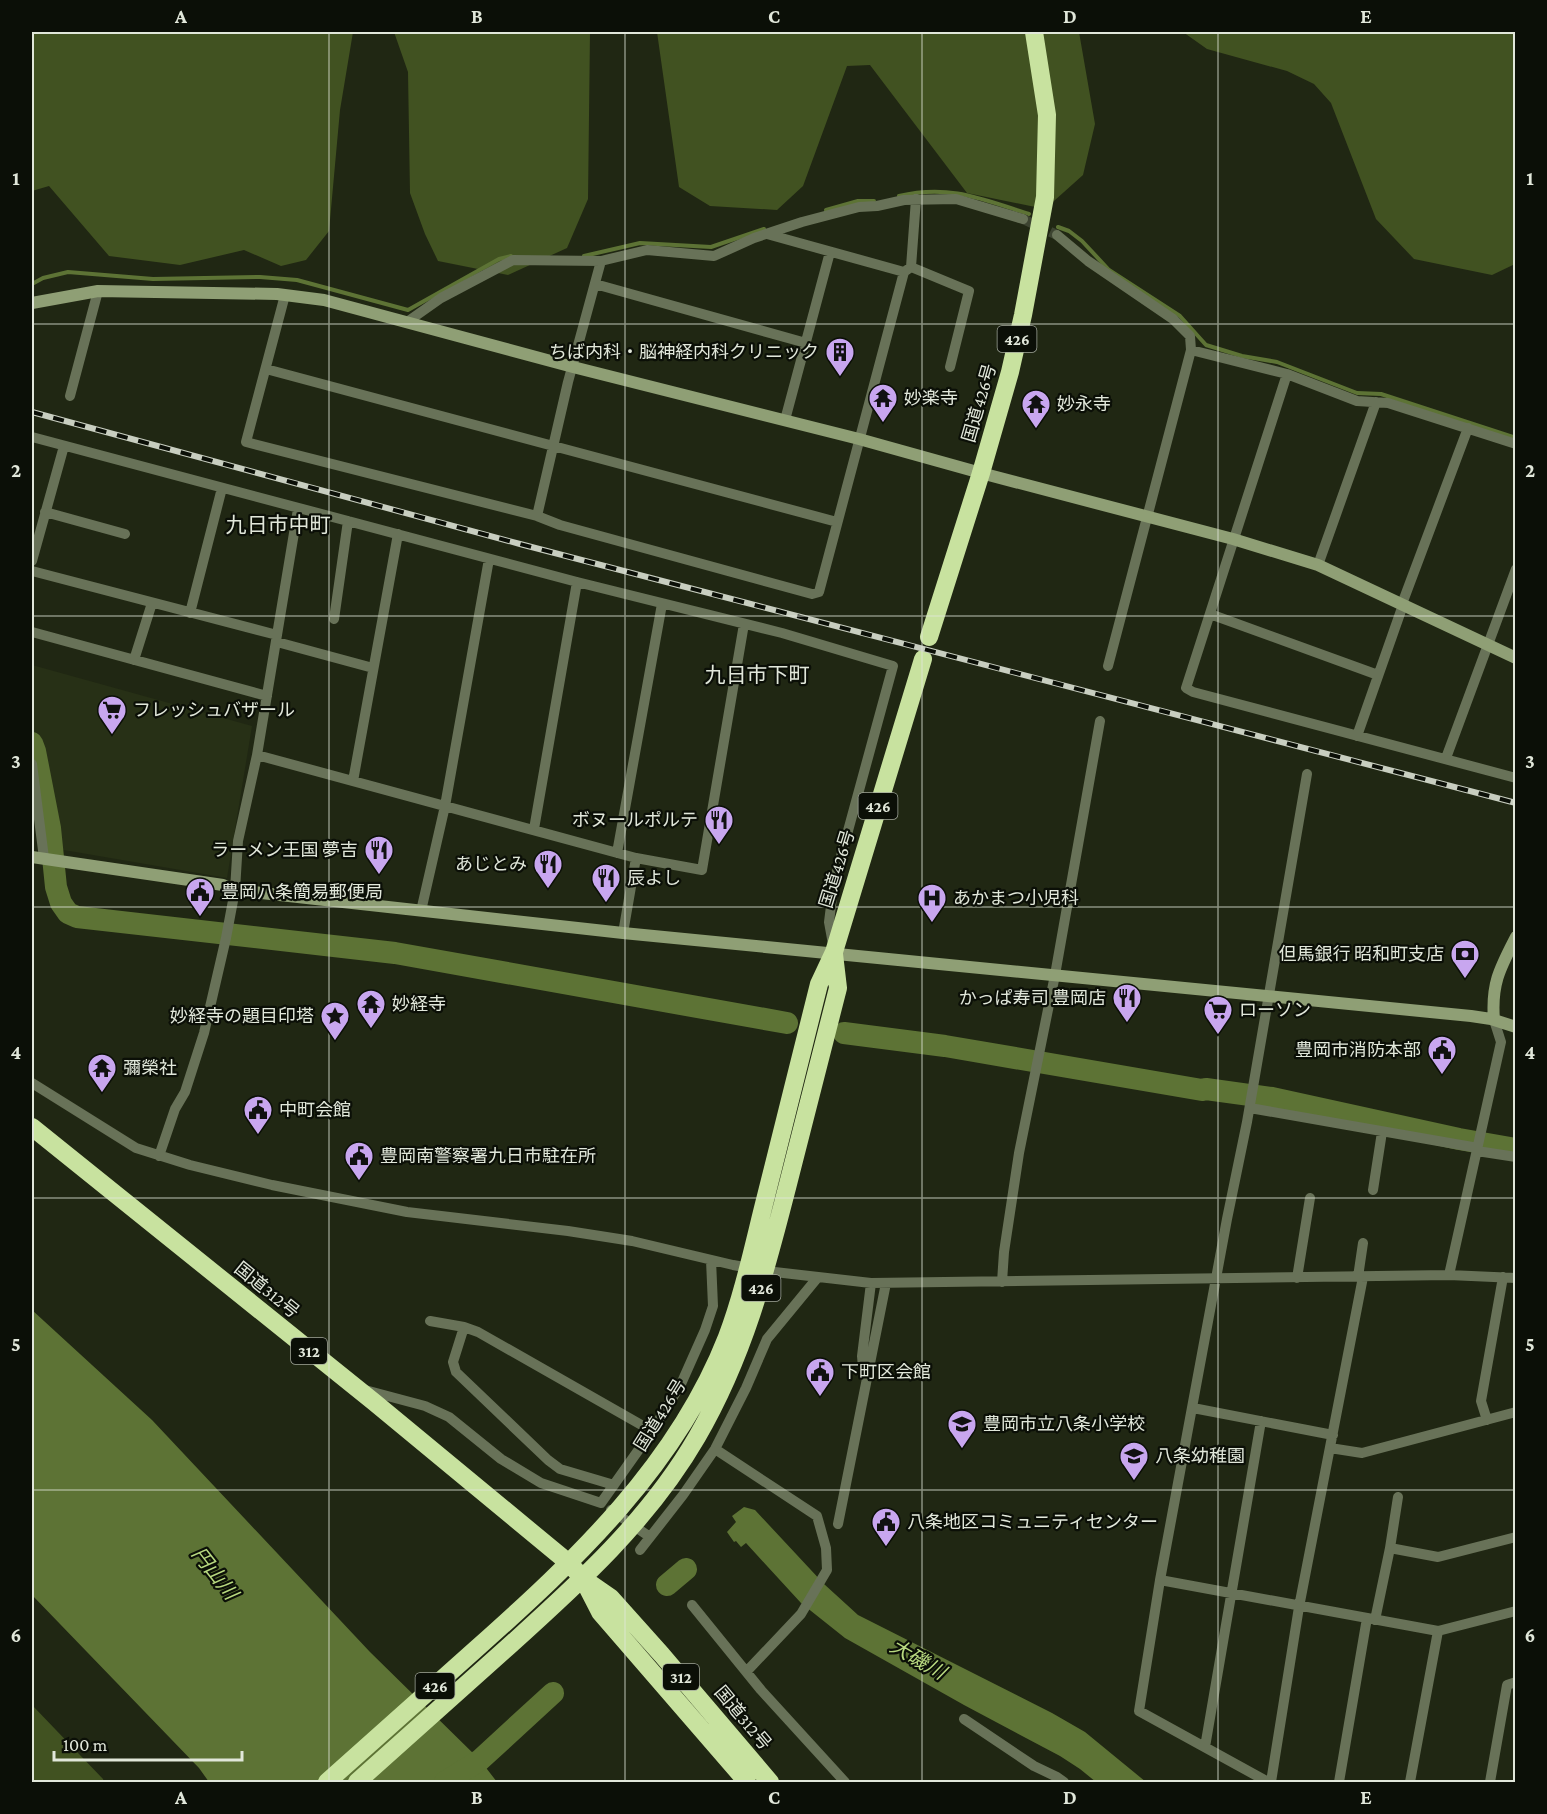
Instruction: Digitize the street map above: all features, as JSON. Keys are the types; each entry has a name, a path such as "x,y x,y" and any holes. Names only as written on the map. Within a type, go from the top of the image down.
{"highway":[{"name":"国道426号","path":"929,637 1010,372 1045,197 1047,115 1034,32"},
{"name":"国道426号","path":"327,1782 570,1564 609,1508 674,1438 702,1389 757,1269 838,988 834,952 922,659"},
{"name":"国道312号","path":"32,1127 570,1564 583,1579 600,1612 747,1782"},
{"name":"国道426号","path":"357,1782 558,1603 634,1526 696,1440 713,1409 749,1325 757,1269"},
{"name":"国道312号","path":"583,1579 611,1598 770,1782"}],"street":[{"path":"406,322 441,298 513,261 601,261 646,250 714,256 767,234 859,207 916,199 956,199 1023,219"},
{"path":"285,295 246,442 537,516 560,525 812,594 819,592 859,439 908,270 916,199"},
{"path":"767,234 830,252 908,270 969,291 950,367"},
{"path":"1057,235 1088,261 1173,319 1190,336 1191,350 1108,666"},
{"path":"785,420 830,252"},
{"path":"537,516 601,261"},
{"path":"595,284 806,343"},
{"path":"70,396 98,291"},
{"path":"32,303 98,291 285,295 324,300 1233,539 1318,565 1515,658"},
{"path":"1191,350 1287,374 1357,401 1388,403 1515,444"},
{"path":"266,369 837,522"},
{"path":"1287,374 1186,688 1193,692 1515,778"},
{"path":"1318,565 1376,402"},
{"path":"1357,735 1402,605 1468,428"},
{"path":"32,437 577,582 782,633 893,666 834,882 828,922 834,952"},
{"path":"32,561 63,446"},
{"path":"190,613 222,488"},
{"path":"159,1156 175,1109 185,1092 204,1033 227,933 235,890 238,841 258,755 298,509"},
{"path":"45,512 125,534"},
{"path":"334,619 348,521"},
{"path":"352,781 398,534"},
{"path":"421,911 445,806 489,558"},
{"path":"1446,758 1515,569"},
{"path":"32,571 190,613 373,668"},
{"path":"534,829 577,582"},
{"path":"134,660 152,603"},
{"path":"617,853 662,604"},
{"path":"1210,614 1378,675"},
{"path":"258,755 636,858 702,870 744,624"},
{"path":"32,632 267,696"},
{"path":"1002,1282 1004,1252 1020,1153 1055,975 1100,721"},
{"path":"32,764 47,858 223,885 235,890 623,933 1471,1016 1515,1027"},
{"path":"1307,774 1250,1108 1227,1219 1160,1580 1139,1710 1269,1782 1299,1607 1361,1277 1363,1243"},
{"path":"623,933 636,858"},
{"path":"1449,1275 1501,1042 1494,1020 1492,998 1498,972 1515,937"},
{"path":"32,1083 136,1148 190,1165 272,1185 407,1212 611,1238 757,1269 871,1283 1449,1275 1515,1278"},
{"path":"1250,1108 1515,1157"},
{"path":"1373,1190 1383,1132"},
{"path":"1297,1278 1310,1198"},
{"path":"609,1508 614,1485 652,1431 681,1384 705,1330 713,1306 711,1260"},
{"path":"640,1550 714,1449 746,1388 766,1339 818,1277"},
{"path":"1487,1420 1481,1401 1503,1277"},
{"path":"868,1372 863,1367 862,1356 871,1283"},
{"path":"838,1524 886,1283"},
{"path":"430,1321 478,1332 652,1431"},
{"path":"464,1328 453,1362 456,1372 560,1469 614,1485"},
{"path":"356,1388 425,1406 449,1417 501,1459 541,1483 609,1508 650,1537"},
{"path":"1193,1408 1333,1435"},
{"path":"1330,1448 1362,1453 1515,1412"},
{"path":"1205,1747 1261,1421"},
{"path":"714,1449 817,1516 826,1548 827,1570 801,1614 747,1671"},
{"path":"1339,1782 1371,1619 1390,1548 1398,1497"},
{"path":"1390,1548 1438,1557 1515,1537"},
{"path":"1160,1580 1438,1631 1515,1611"},
{"path":"692,1605 845,1782"},
{"path":"1410,1782 1438,1631"},
{"path":"1490,1782 1507,1685 1515,1682"},
{"path":"964,1719 1034,1766 1064,1782"}],"shaded area":[{"path":"32,32 353,32 340,110 329,231 306,260 281,266 244,250 180,265 109,256 49,186 32,191"},
{"path":"394,32 590,32 588,199 567,248 508,275 438,261 410,193 408,72"},
{"path":"657,32 1079,32 1095,124 1083,175 1045,209 967,193 870,65 847,66 803,186 777,210 710,206 679,187"},
{"path":"1183,32 1515,32 1515,264 1492,275 1414,259 1376,219 1331,103 1314,84 1287,71 1207,49"},
{"path":"32,665 252,726 227,878 58,849 41,760 32,735"},
{"path":"32,1705 103,1779 104,1782 32,1782"}],"water":[{"name":"円山川","path":"32,1310 152,1420 370,1652 480,1760 497,1782 209,1782 199,1768 32,1595"},
{"path":"744,1507 755,1510 824,1584 858,1615 1085,1732 1146,1782 1096,1782 1060,1756 845,1638 801,1603 746,1543 741,1547 736,1541 734,1542 727,1532 736,1522 732,1516"}],"waterway":[{"path":"899,196 950,192 1029,214"},
{"path":"826,210 858,201 874,201"},
{"path":"1058,227 1069,231 1082,241 1109,270 1180,316 1206,345 1242,356 1277,362 1357,393 1381,394 1516,438"},
{"path":"584,256 640,243 711,247 764,229"},
{"path":"32,284 43,278 68,272 153,279 260,277 297,280 408,310 499,259 511,256"},
{"path":"32,743 50,828 56,887 61,903 68,913 77,917 395,953 787,1023"},
{"path":"844,1033 945,1046 1202,1090 1272,1098 1459,1139 1516,1149"},
{"name":"大磯川","path":"667,1585 686,1569"},
{"name":"大磯川","path":"445,1782 480,1760 553,1693"}],"tunnel":[{"path":"1023,219 1057,235"}],"railway":[{"path":"32,412 520,544 1516,803"}],"place":[{"name":"ちば内科・脳神経内科クリニック","path":"840,378"},
{"name":"妙楽寺","path":"883,424"},
{"name":"妙永寺","path":"1036,430"},
{"name":"フレッシュバザール","path":"112,736"},
{"name":"ボヌールポルテ","path":"719,846"},
{"name":"ラーメン王国 夢吉","path":"379,876"},
{"name":"あじとみ","path":"548,890"},
{"name":"辰よし","path":"606,904"},
{"name":"豊岡八条簡易郵便局","path":"200,918"},
{"name":"あかまつ小児科","path":"932,924"},
{"name":"但馬銀行 昭和町支店","path":"1465,980"},
{"name":"かっぱ寿司 豊岡店","path":"1127,1024"},
{"name":"妙経寺","path":"371,1030"},
{"name":"ローソン","path":"1218,1036"},
{"name":"妙経寺の題目印塔","path":"335,1042"},
{"name":"豊岡市消防本部","path":"1442,1076"},
{"name":"彌榮社","path":"102,1094"},
{"name":"中町会館","path":"258,1136"},
{"name":"豊岡南警察署九日市駐在所","path":"359,1182"},
{"name":"下町区会館","path":"820,1398"},
{"name":"豊岡市立八条小学校","path":"962,1450"},
{"name":"八条幼稚園","path":"1134,1482"},
{"name":"八条地区コミュニティセンター","path":"886,1548"}],"district":[{"name":"九日市中町","path":"278,525"},
{"name":"九日市下町","path":"757,675"}]}
